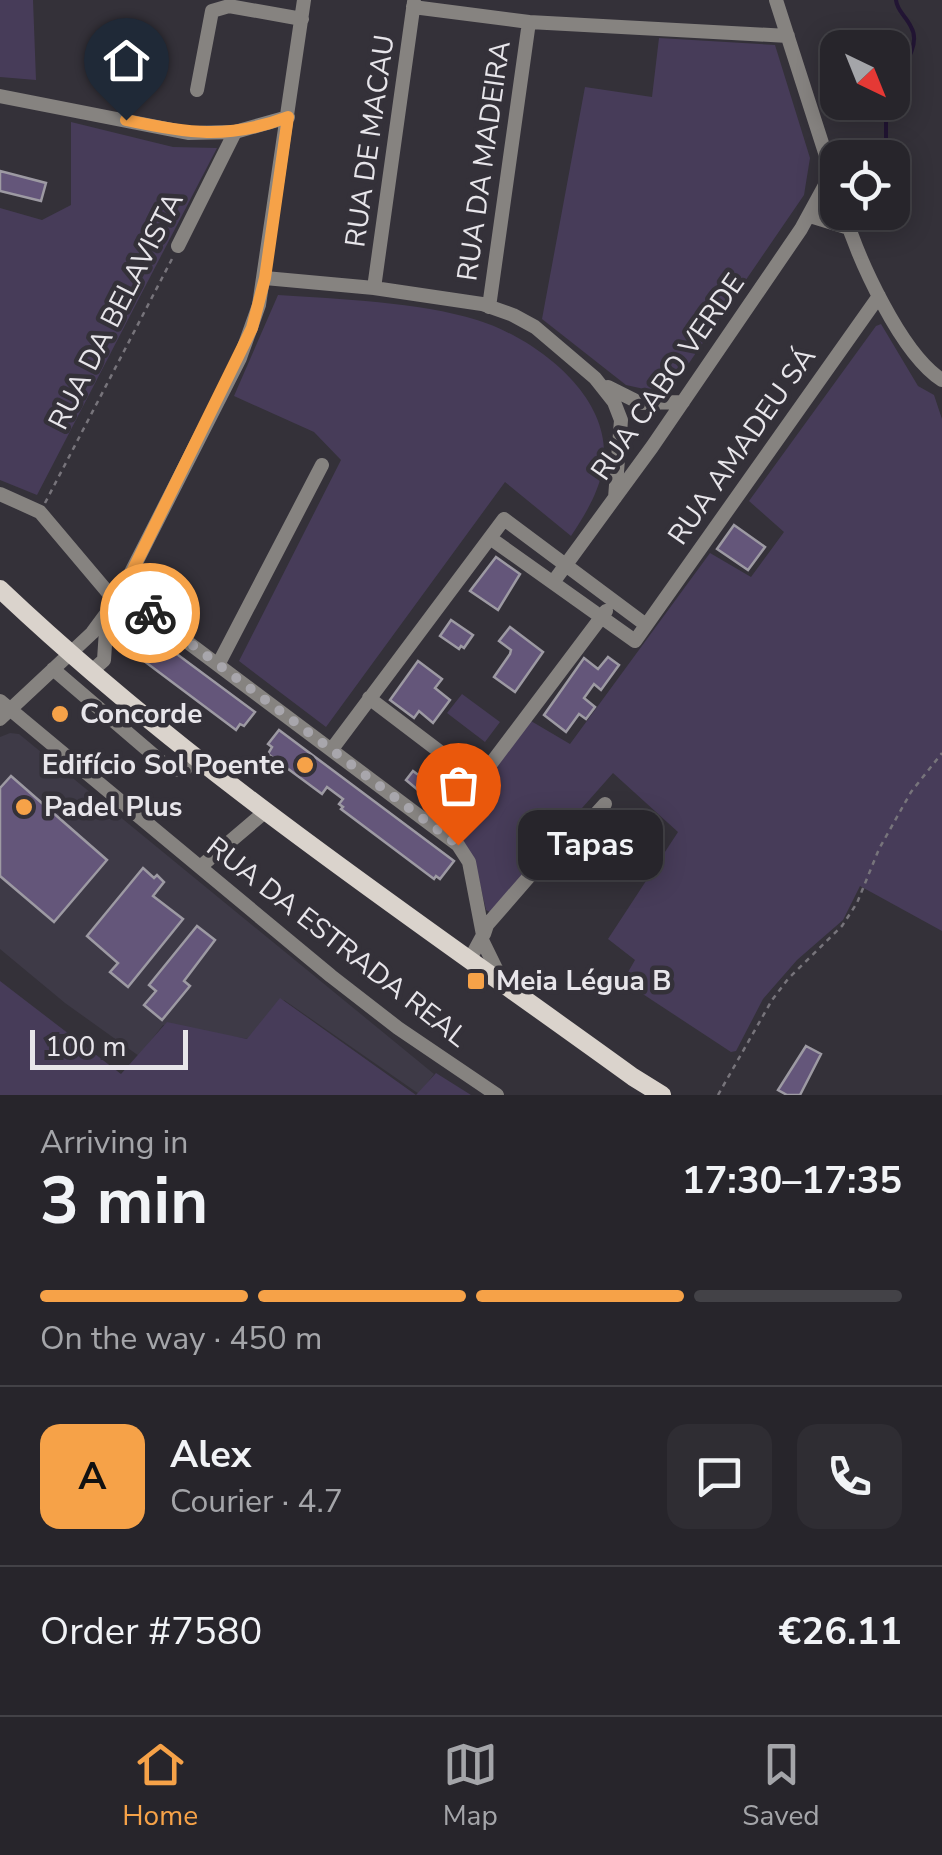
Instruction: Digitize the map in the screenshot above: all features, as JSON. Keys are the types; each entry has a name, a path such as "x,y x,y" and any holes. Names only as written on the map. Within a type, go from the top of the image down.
{"main road":[{"path":"0,589 72,650 87,670 196,758 449,943 480,949 503,983 655,1093"}],"street":[{"path":"118,696 106,651 106,630 240,358 260,305 304,0"},
{"path":"776,0 821,140"},
{"path":"414,4 529,22 788,36"},
{"name":"RUA DE MACAU","path":"374,288 414,4"},
{"path":"198,90 212,11 229,6 302,19"},
{"name":"RUA DA MADEIRA","path":"489,307 529,22"},
{"path":"0,96 188,133 236,132 288,117"},
{"name":"RUA DA BELAVISTA","path":"178,246 236,132"},
{"name":"RUA CABO VERDE","path":"554,582 683,402 820,197"},
{"path":"810,216 820,217"},
{"path":"850,230 879,296 917,358 942,380"},
{"path":"265,278 374,288 489,307 535,328 621,396 640,403 683,402"},
{"name":"RUA AMADEU SÁ","path":"646,625 879,296"},
{"path":"595,378 614,402 621,420 615,498"},
{"path":"219,663 322,465"},
{"path":"0,494 40,512 119,597 219,663 458,845 468,862 480,949"},
{"path":"332,749 369,698 490,538 504,520 646,625 635,641 490,538"},
{"name":"RUA DA ESTRADA REAL","path":"119,597 92,633 4,710 398,1028 496,1095"},
{"path":"441,830 614,600"},
{"path":"72,650 94,639 106,651"},
{"path":"87,670 101,664 106,651"},
{"path":"53,669 171,770 185,770 196,758"},
{"path":"369,698 478,780"},
{"path":"480,949 487,926 540,864 555,859 605,804"},
{"path":"200,867 266,811"}],"path":[{"name":"RUA DA BELAVISTA","path":"40,512 178,246"},
{"path":"718,1095 772,1000 842,926 857,903 888,833 912,792 942,753"}],"shaded area":[{"path":"0,0 33,0 36,80 0,77"},
{"path":"659,38 775,45 810,158 804,195 674,385 653,391 626,385 542,319 585,87 652,97"},
{"path":"71,122 173,147 217,148 37,495 0,480 0,208 42,220 71,205"},
{"path":"278,295 430,309 500,329 546,356 566,374 597,417 603,441 598,485 571,536 505,482 326,727 239,661 341,460 314,432 234,396"},
{"path":"881,324 918,386 934,395 942,419 942,931 860,886 843,920 797,960 763,999 736,1051 731,1052 623,981 635,960 608,939 678,832 613,773 490,912 486,910 474,858 450,827 531,721 570,744 710,553 751,577 784,532 749,501"},
{"path":"462,694 500,722 485,742 447,713"},
{"path":"19,734 434,1074 419,1094 284,1000 248,1039 163,1025 139,1056 65,1003 0,949 0,737"},
{"path":"0,981 121,1074 167,1022 247,1039 280,998 416,1095 0,1095"},
{"path":"436,1073 471,1095 416,1095"}],"building":[{"path":"0,171 46,183 41,201 0,191"},
{"path":"734,525 765,547 748,570 717,549"},
{"path":"496,557 520,574 498,610 470,591"},
{"path":"451,620 473,635 464,648 459,649 440,636"},
{"path":"139,626 255,712 244,726 240,724 236,730 128,649 132,643 128,640"},
{"path":"510,627 543,652 515,692 494,677 510,654 511,650 499,641"},
{"path":"608,657 619,665 601,690 594,684 584,698 595,707 586,719 579,714 566,732 544,715 584,658 598,669"},
{"path":"418,661 442,679 435,688 450,700 433,723 419,711 414,718 390,700"},
{"path":"279,730 454,861 440,879 434,879 341,809 343,799 327,787 322,794 268,754 272,747 268,744"},
{"path":"413,771 432,785 437,779 450,789 437,806 406,780"},
{"path":"11,776 107,860 54,922 0,876 0,788"},
{"path":"143,868 164,882 153,896 183,919 128,987 110,972 118,963 87,936"},
{"path":"197,926 215,940 184,981 190,986 162,1020 144,1005 156,991 149,985"},
{"path":"806,1046 821,1054 800,1095 787,1095 778,1090"}],"waterway":[{"path":"896,0 914,34 910,54"},
{"path":"886,120 886,140"}],"way so far":[{"path":"150,613 458,845"}],"place":[{"name":"Concorde","path":"60,714"},
{"name":"Edifício Sol Poente","path":"305,765"},
{"name":"Padel Plus","path":"24,807"},
{"name":"Tapas","path":"458,845"},
{"name":"Meia Légua B","path":"476,981"}],"route":[{"path":"126,120 188,133 236,132 288,117 265,278 252,328 122,592 150,613"}]}
